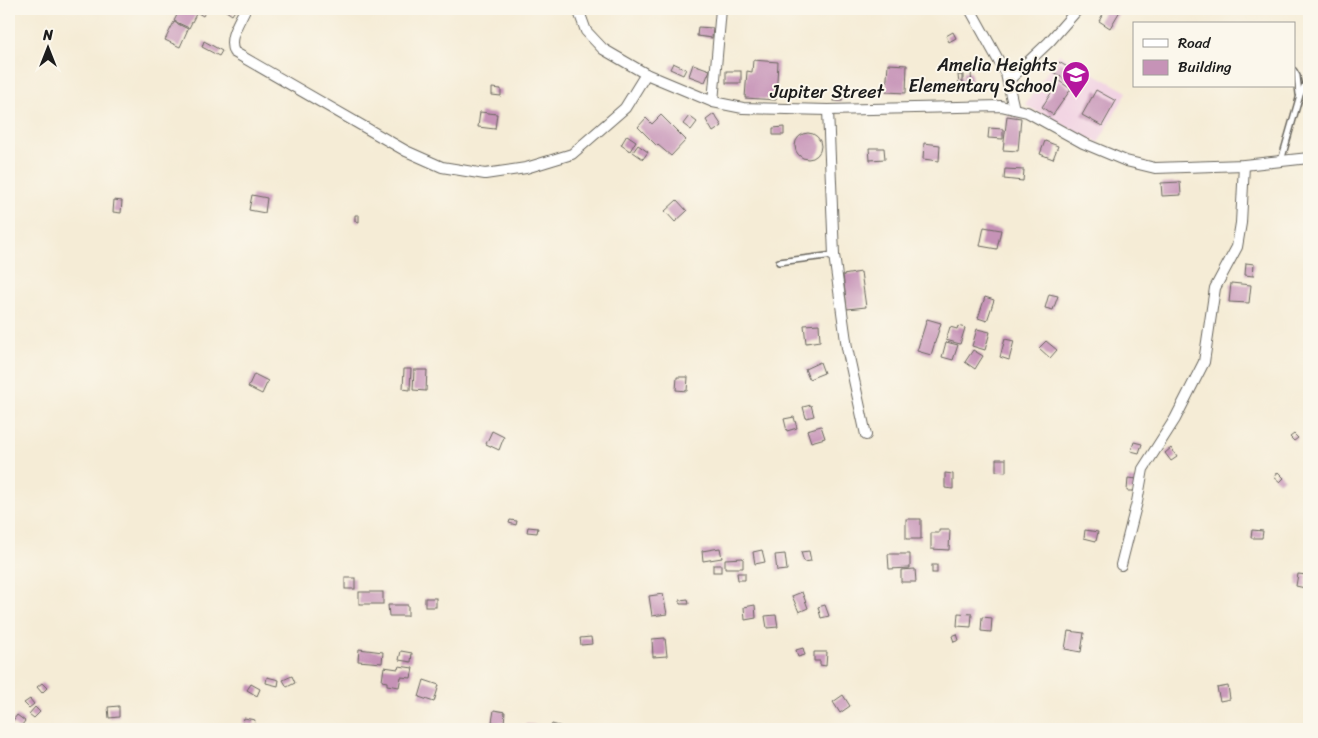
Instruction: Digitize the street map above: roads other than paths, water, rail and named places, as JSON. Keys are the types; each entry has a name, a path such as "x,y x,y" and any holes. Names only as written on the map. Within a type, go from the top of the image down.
{"street":[{"path":"245,9 232,39 231,46 234,52 406,151 442,166 485,174 526,168 572,154 624,108 646,74"},
{"name":"Jupiter Street","path":"578,9 586,31 604,49 646,74 713,102 743,108 828,110 1001,106 1027,112 1083,143 1126,161 1155,168 1244,164 1309,158"},
{"path":"713,102 721,9"},
{"path":"970,9 1006,74 1014,109"},
{"path":"1008,81 1049,42 1078,9"},
{"path":"828,110 834,255 847,348 866,435"},
{"path":"1121,565 1137,502 1143,469 1175,419 1204,362 1215,288 1237,247 1241,223 1244,164"}],"lane":[{"path":"1296,74 1300,95"},
{"path":"1280,161 1300,95 1309,76"},
{"path":"779,262 834,255"}],"place":[{"name":"Amelia Heights Elementary School","path":"1076,99"}]}
